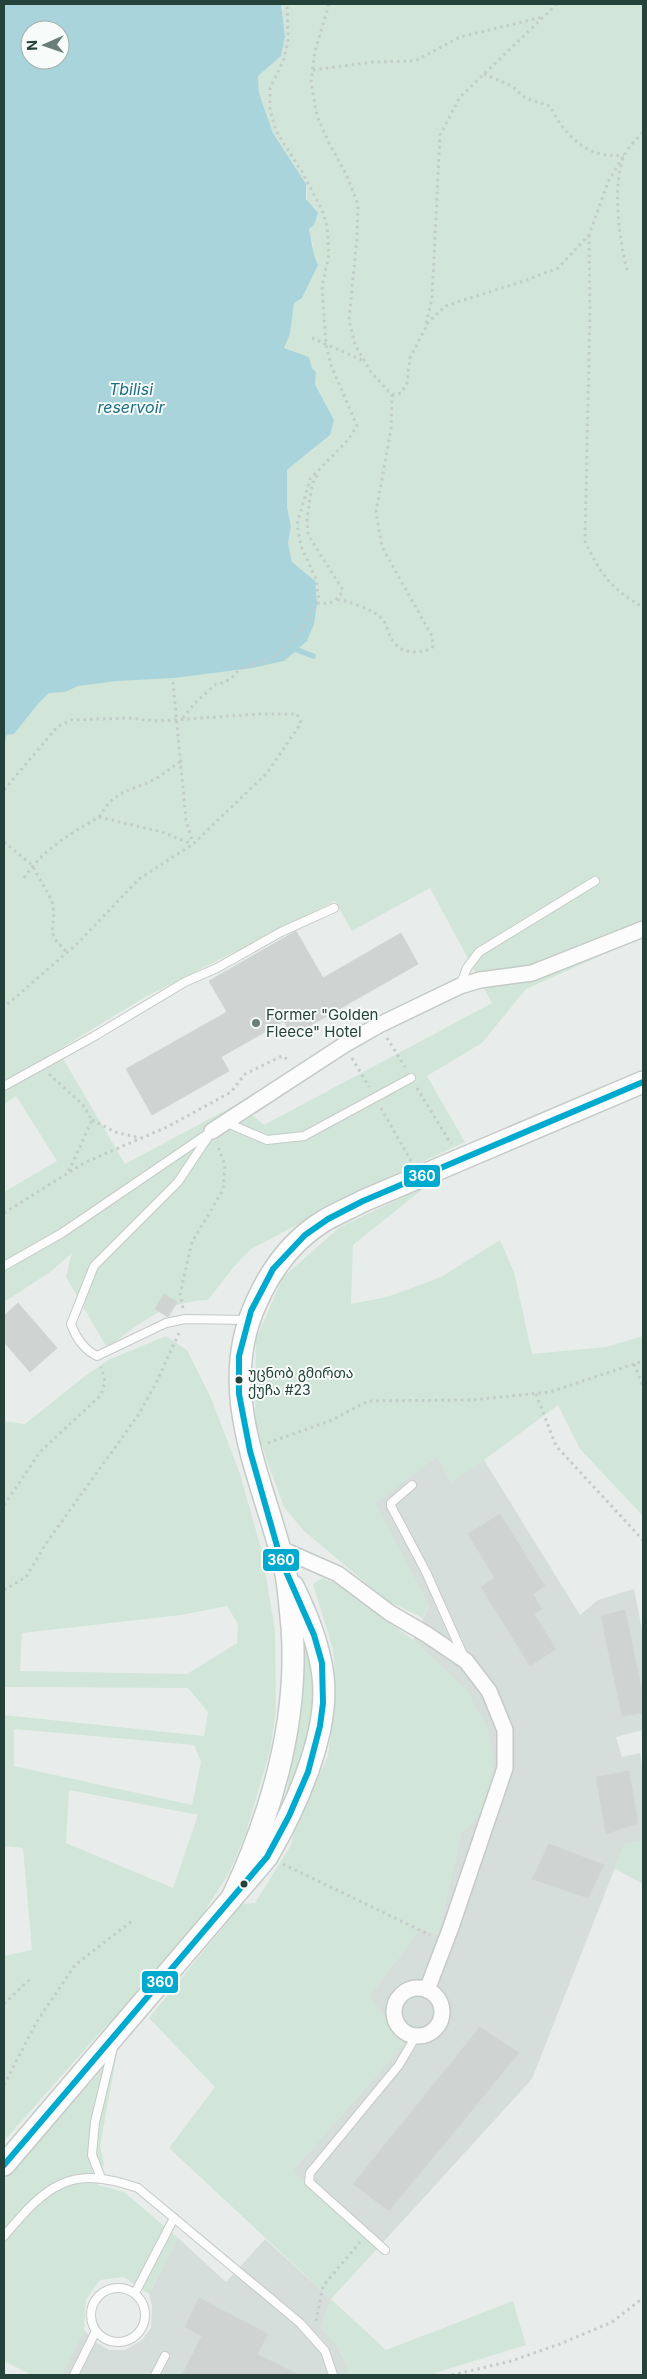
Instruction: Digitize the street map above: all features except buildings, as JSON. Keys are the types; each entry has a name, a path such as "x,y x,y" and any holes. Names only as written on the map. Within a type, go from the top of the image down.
{"main road":[{"path":"232,1898 246,1868 274,1792 289,1717 293,1648 285,1570 250,1450 242,1416 238,1378 248,1320 269,1275 293,1246 322,1222 363,1201 643,1082"},
{"path":"4,2165 267,1856 285,1827 302,1789 322,1714 324,1678 316,1639 307,1614 285,1570"}],"street":[{"path":"218,1126 344,1045 379,1025 460,986 480,980 532,973 643,929"},
{"path":"279,1548 338,1574 390,1613 466,1661 489,1690 505,1730 505,1768 427,1990"},
{"path":"411,1989 427,1990 433,1994 441,2006 440,2022 430,2033 416,2036 408,2034 396,2023 394,2006 398,1999 411,1989"}],"lane":[{"path":"460,986 467,968 479,952 595,881"},
{"path":"4,1086 185,982 217,968 281,932 334,908"},
{"path":"218,1126 267,1140 304,1136 411,1078"},
{"path":"4,1266 62,1233 218,1126"},
{"path":"218,1126 178,1182 94,1266 71,1324 76,1337 89,1352 98,1356 166,1323 185,1319 248,1320"},
{"path":"412,1485 391,1503 391,1506 426,1572 466,1661"},
{"path":"101,2178 92,2155 95,2122 116,2033"},
{"path":"385,2250 309,2182 310,2173 399,2065 416,2036"},
{"path":"4,2236 23,2214 49,2190 67,2181 86,2177 112,2179 138,2188 300,2323 325,2351 333,2375"},
{"path":"135,2293 174,2218"},
{"path":"119,2287 135,2293 141,2300 145,2318 137,2334 121,2342 103,2338 96,2331 91,2315 96,2299 110,2288 119,2287"},
{"path":"74,2375 96,2331"},
{"path":"155,2375 165,2356"}],"path":[{"path":"183,718 194,704 216,684 232,678 239,669 270,659 287,646 294,639 317,603 316,579 301,546 297,524 310,479 348,440 356,426 331,365 326,344 322,286 329,255 327,226 322,210 302,172 276,132 270,110 270,89 284,59 288,40 287,4"},
{"path":"317,603 327,604 338,600 348,601 380,616 387,625 393,641 406,652 420,653 434,646 432,636 382,547 376,512 390,438 392,395 371,372 355,345 349,320 358,238 358,204 346,174 317,116 311,81 315,51 329,4"},
{"path":"392,395 401,393 408,383 410,358 426,325 432,298 440,135 460,98 557,4"},
{"path":"312,70 374,62 415,61 460,37 543,17"},
{"path":"484,74 512,86 526,98 550,106 558,122 591,153 609,158 624,155"},
{"path":"643,132 624,155 608,182 589,235 590,310 585,541 595,564 621,595 643,607"},
{"path":"624,155 618,215 627,270"},
{"path":"426,325 445,306 558,268 589,235"},
{"path":"312,338 365,361"},
{"path":"320,469 312,486 307,519 308,535 317,552 343,590 338,600"},
{"path":"173,682 175,720 186,820 193,844"},
{"path":"4,790 57,727 71,720 128,718 158,721 183,718 223,718 259,714 297,714 301,723 267,773 193,844 138,879 66,953 4,1007"},
{"path":"24,878 32,865 63,837 99,817 107,803 126,790 154,779 181,761"},
{"path":"99,817 162,832 193,844"},
{"path":"4,842 32,865 52,901 54,913 52,932 54,939 66,953"},
{"path":"395,1051 446,1137"},
{"path":"4,1213 84,1163 169,1126 231,1092 245,1074 282,1056"},
{"path":"38,1067 58,1080 83,1105 92,1120 115,1132 141,1138"},
{"path":"358,1070 408,1156"},
{"path":"68,1173 92,1120"},
{"path":"4,1590 26,1576 46,1542 139,1414 156,1383 185,1319 180,1294 192,1242 223,1190 225,1165 218,1126"},
{"path":"4,1505 40,1452 101,1395 105,1381 98,1356"},
{"path":"250,1450 332,1420 368,1401 471,1400 550,1392 643,1361"},
{"path":"634,1364 643,1386"},
{"path":"536,1394 556,1446 643,1540"},
{"path":"267,1856 445,1943"},
{"path":"4,2085 36,2023 75,1965 132,1921"},
{"path":"4,2004 30,1979"},
{"path":"312,2337 323,2286 366,2233"},
{"path":"452,2375 511,2361 560,2344 612,2322 643,2298"}],"shaded area":[{"path":"437,1456 451,1482 484,1460 580,1615 598,1600 634,1589 643,1635 643,1730 616,1737 622,1757 640,1753 643,1774 643,1840 624,1845 532,2079 377,2249 292,2171 404,2044 369,1996 421,1928 438,1935 461,1833 485,1809 467,1691 413,1640 429,1606 374,1503"},
{"path":"178,2238 226,2282 265,2239 331,2299 321,2328 336,2344 348,2366 349,2375 61,2375 84,2330 97,2343 109,2350 125,2350 142,2340 151,2328 152,2306 149,2294"}],"green space":[{"path":"281,4 643,4 643,937 526,989 482,1043 427,1076 465,1142 372,1185 251,1249 236,1264 208,1300 165,1309 142,1322 107,1348 66,1277 72,1253 49,1273 4,1302 4,1192 57,1161 16,1096 4,1104 4,746 7,735 14,734 49,693 65,692 292,562 288,543 291,526 287,507 287,470 315,448 334,420 315,383 316,372 312,368 309,357 284,348 290,334 294,303 313,246 309,229 306,184 273,133 259,93 258,76 281,56 285,36","holes":["430,888 492,1003 264,1125 239,1103 125,1164 58,1050 145,997 335,901 352,931"]},
{"path":"428,1185 353,1245 351,1304 387,1297 441,1277 500,1240 514,1272 532,1354 606,1347 643,1336 643,1516 580,1449 558,1405 451,1483 437,1456 375,1503 429,1606 423,1618 386,1600 303,1530 284,1507 255,1427 256,1339 283,1277 340,1227"},
{"path":"166,1336 187,1350 211,1398 240,1474 262,1552 275,1631 276,1710 270,1751 245,1836 229,1873 190,1934 160,1970 94,2039 4,2141 4,1956 32,1950 23,1848 4,1846 4,1715 204,1736 208,1712 188,1688 4,1687 4,1421 25,1424 85,1376 110,1359","holes":["227,1606 238,1624 237,1643 187,1674 20,1671 22,1633 181,1615","14,1729 194,1745 201,1762 192,1805 14,1766","69,1790 198,1815 173,1888 66,1843"]},
{"path":"322,1578 338,1584 413,1640 467,1691 487,1727 494,1758 491,1787 485,1809 461,1833 438,1936 421,1928 369,1996 404,2044 292,2171 377,2249 331,2299 169,2148 215,2087 149,2018 242,1904 255,1903 291,1845 294,1831 328,1756 336,1689 333,1649 313,1584"},
{"path":"299,1616 316,1672 316,1703 308,1740 284,1806 295,1743"},
{"path":"643,1840 643,1884 614,1868 624,1845"},
{"path":"117,2053 100,2146 104,2164 98,2185 124,2192 178,2238 149,2294 124,2277 100,2280 86,2299 84,2330 61,2375 32,2375 4,2361 4,2180"},
{"path":"331,2299 386,2350 513,2301 526,2345 432,2375 349,2375 343,2355 321,2328"}],"water":[{"name":"Tbilisi reservoir","path":"4,4 281,4 285,36 281,56 258,76 259,93 273,133 306,184 306,199 318,213 314,225 309,229 313,252 318,265 302,298 294,303 290,334 284,348 309,357 312,368 316,372 315,384 334,420 330,435 287,470 287,507 291,526 288,543 292,562 315,581 317,603 314,624 307,641 284,661 252,668 174,678 117,681 78,686 65,692 49,693 14,734 7,735 4,746"}],"waterway":[{"path":"292,648 313,656"}],"transit line":[{"name":"360","path":"4,2165 267,1857 289,1816 308,1772 320,1726 323,1703 322,1663 314,1635 281,1560 250,1451 239,1394 239,1356 251,1311 273,1269 305,1235 328,1219 363,1201 643,1082"}],"place":[{"name":"Former \"Golden Fleece\" Hotel","path":"256,1023"},
{"name":"უცნობ გმირთა ქუჩა #23","path":"239,1380"}]}
